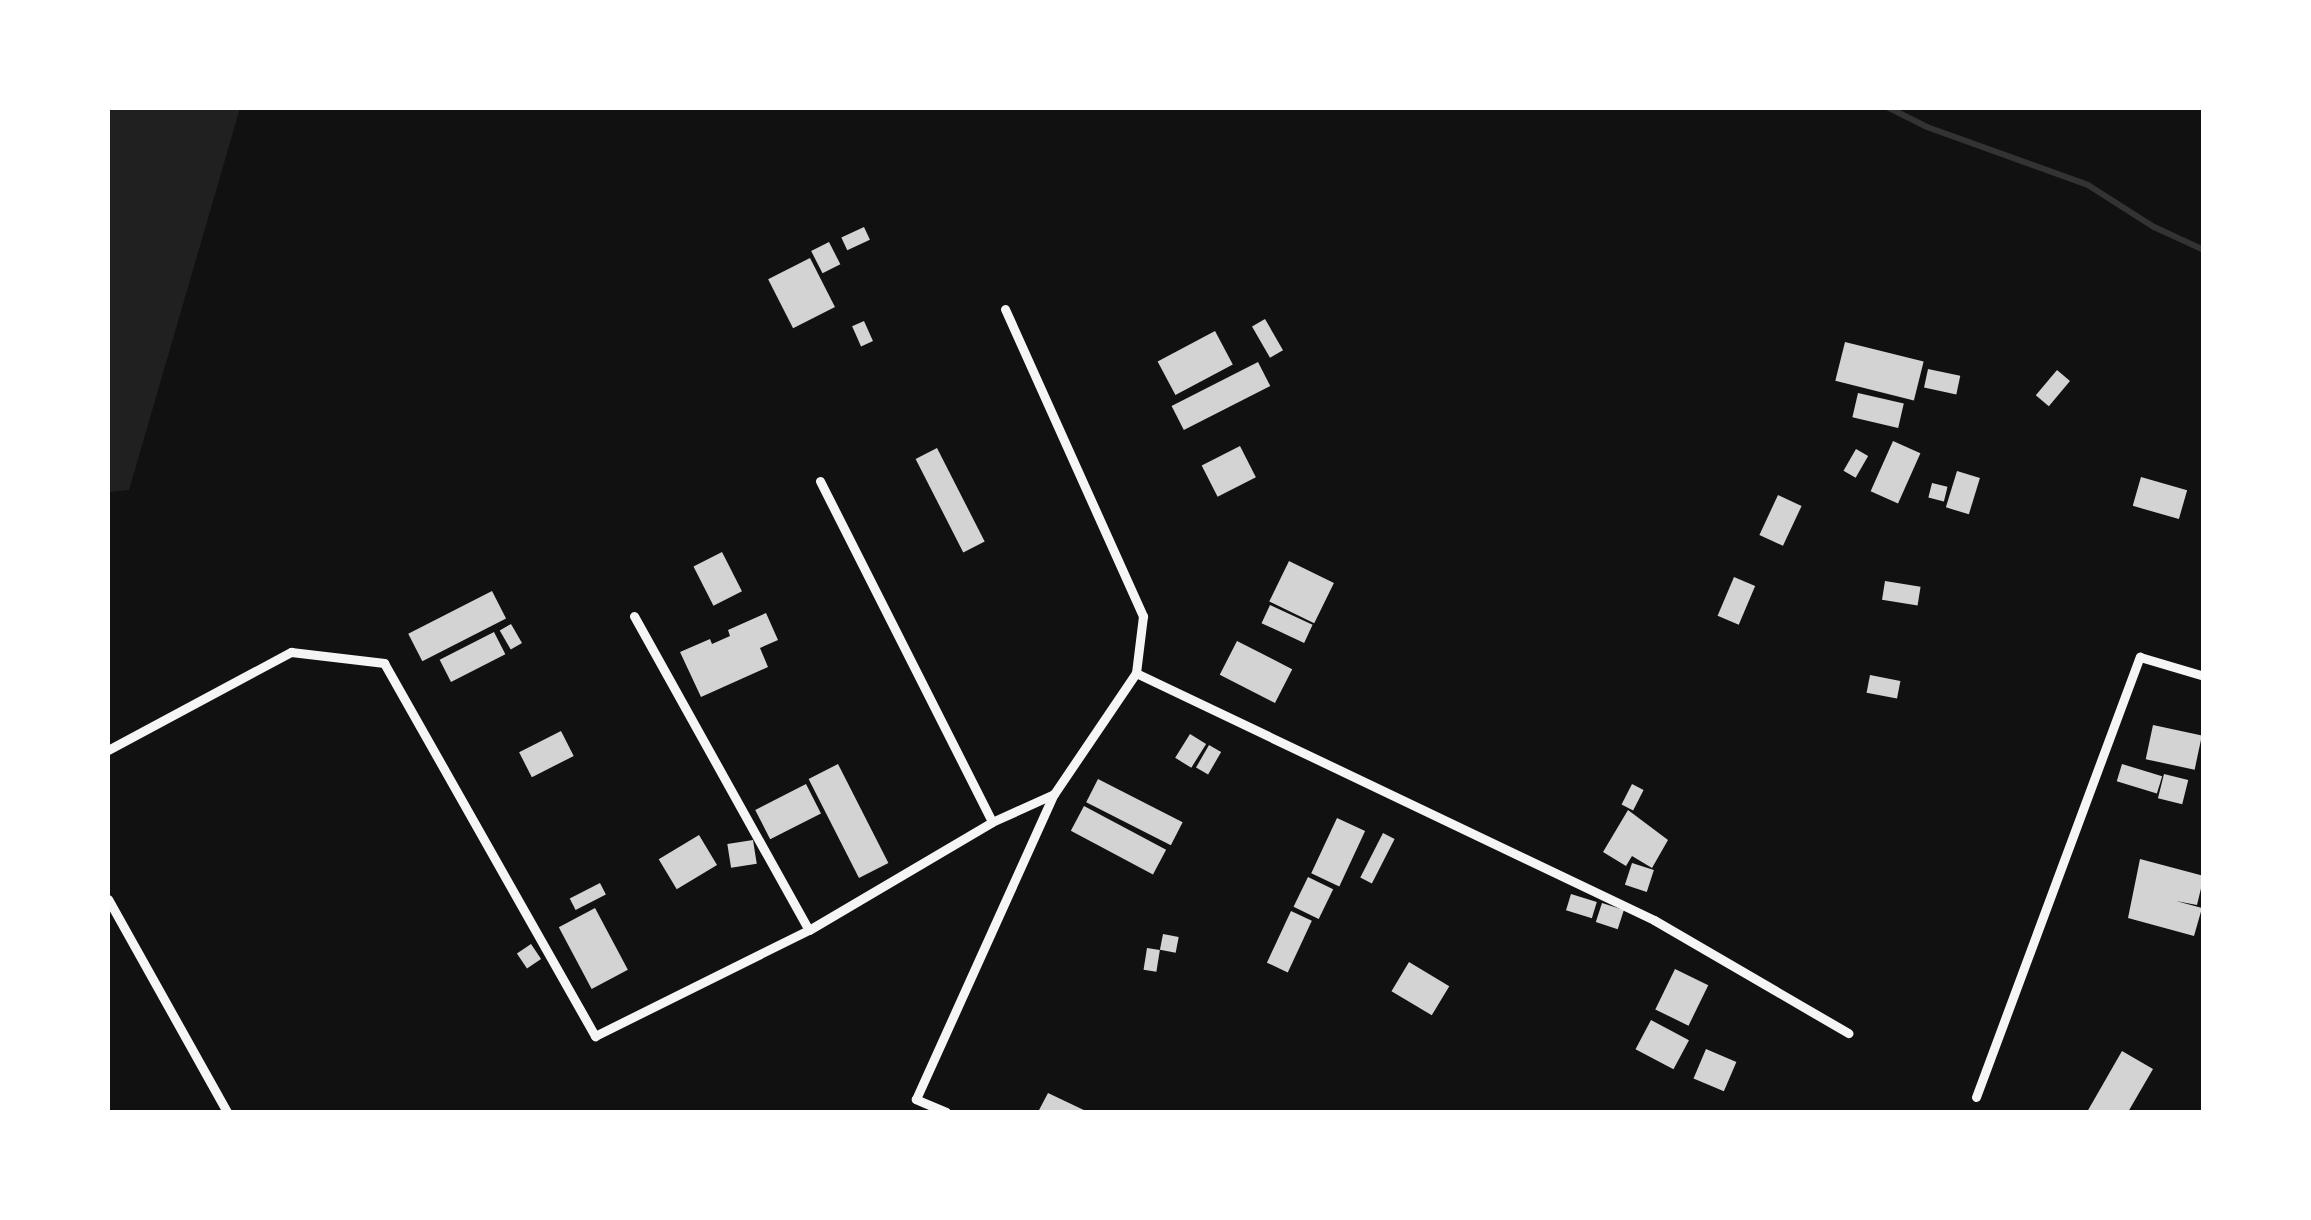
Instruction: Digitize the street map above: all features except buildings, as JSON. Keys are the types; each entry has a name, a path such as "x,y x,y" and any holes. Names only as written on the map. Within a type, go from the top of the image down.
{"street":[{"path":"946,1112 916,1098 1054,794 1136,674 1143,616 1006,310"},
{"path":"820,481 992,822"},
{"path":"634,616 810,930"},
{"path":"108,750 290,652 384,664 595,1036 810,930 992,822 1054,794"},
{"path":"1976,1097 2140,657 2204,676"},
{"path":"1136,674 1654,920 1848,1033"},
{"path":"108,899 227,1112"}],"shaded area":[{"path":"108,108 240,108 129,490 108,492"}],"waterway":[{"path":"1889,108 1927,127 2088,185 2154,227 2204,250"}]}
